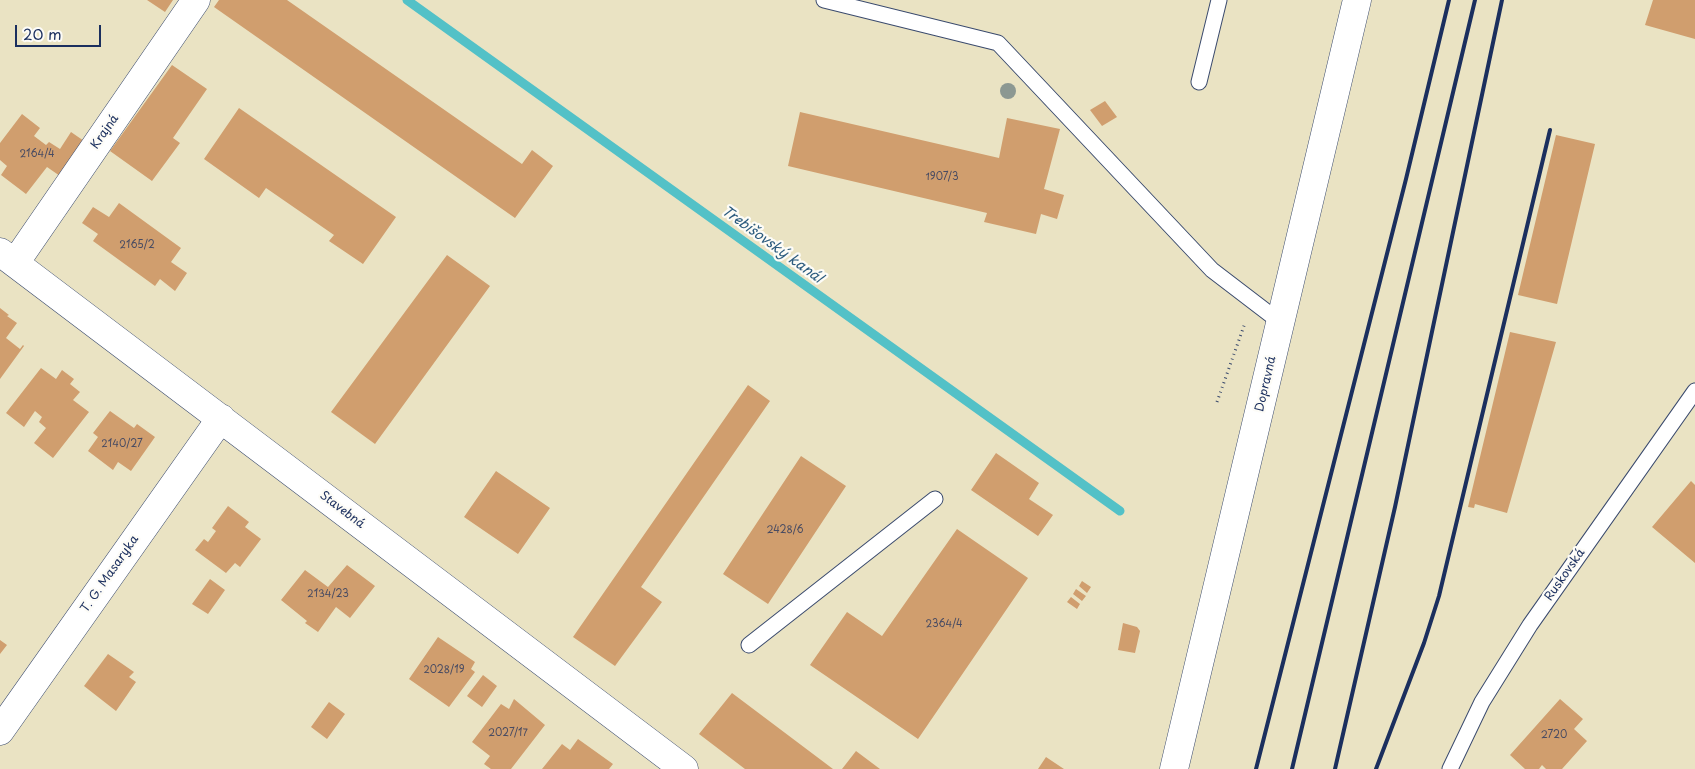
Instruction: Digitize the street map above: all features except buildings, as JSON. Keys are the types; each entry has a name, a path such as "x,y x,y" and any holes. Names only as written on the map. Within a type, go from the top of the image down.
{"street":[{"name":"Krajná","path":"7,258 196,0"},
{"name":"Dopravná","path":"1174,769 1357,0"},
{"name":"Stavebná","path":"7,258 684,769"},
{"name":"T. G. Masaryka","path":"0,731 221,418"}],"lane":[{"path":"824,0 998,43 1212,270 1280,322"},
{"path":"1199,82 1219,0"},
{"name":"Ruskovská","path":"1450,769 1482,702 1530,625 1695,391"},
{"path":"749,645 935,499"}],"path":[{"path":"1217,402 1252,301"}],"waterway":[{"name":"Trebišovský kanál","path":"407,0 1120,511"}],"railway":[{"path":"1256,769 1406,179 1449,0"},
{"path":"1292,769 1475,0"},
{"path":"1335,769 1395,507 1502,0"},
{"path":"1376,769 1424,643 1439,596 1550,130"}]}
